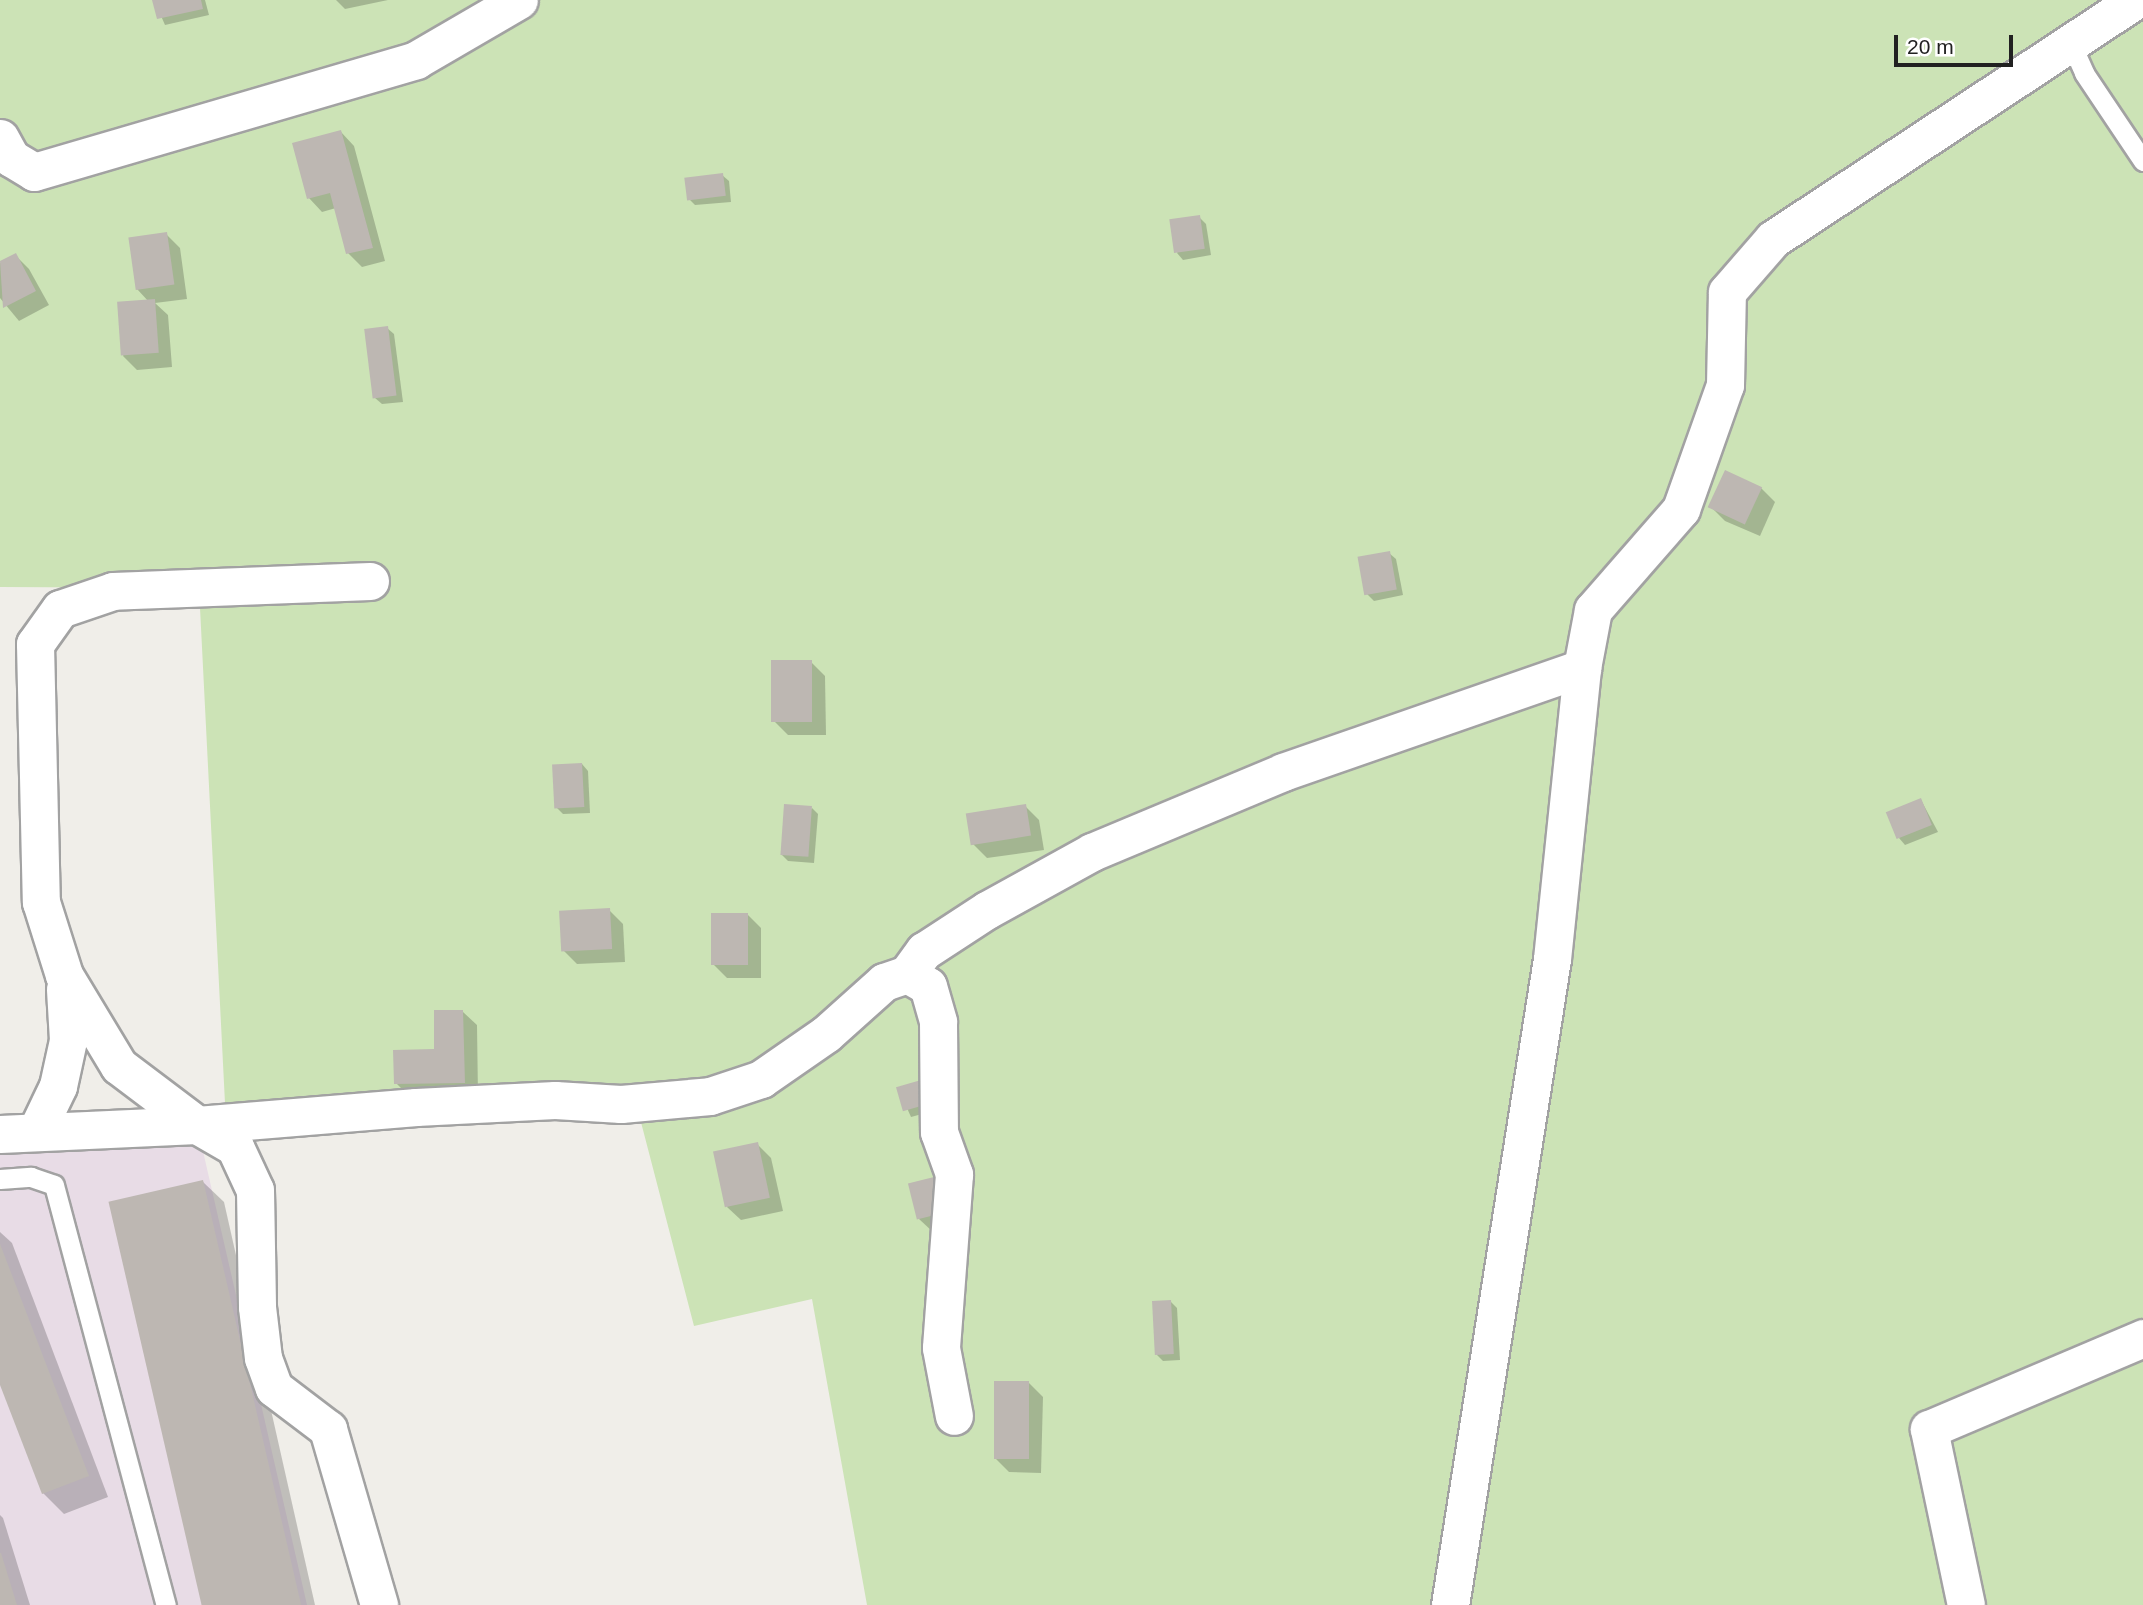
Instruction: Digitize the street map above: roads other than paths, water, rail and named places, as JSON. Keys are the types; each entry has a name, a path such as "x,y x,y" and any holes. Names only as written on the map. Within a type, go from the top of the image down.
{"street":[{"path":"0,138 11,158 34,172 416,60 519,0"},
{"path":"1450,1605 1552,959 1581,668 1593,610 1681,509 1725,385 1727,292 1773,239 2136,0"},
{"path":"370,581 113,592 60,609 35,644 41,902 64,975 119,1066 197,1125 234,1147 255,1190 257,1307 263,1358 274,1388 328,1429 379,1605"},
{"path":"18,1133 197,1125 416,1107 555,1100 621,1104 710,1096 761,1079 826,1034 884,982 907,974 924,951 1092,852 1283,772 1581,668"},
{"path":"907,974 928,986 938,1022 939,1132 954,1174 941,1348 954,1416"},
{"path":"18,1133 58,1086 68,1040 64,975"},
{"path":"1966,1605 1929,1429 2143,1338"}],"lane":[{"path":"2070,41 2084,73 2143,161"},
{"path":"0,1180 30,1177 54,1185 166,1605"}]}
